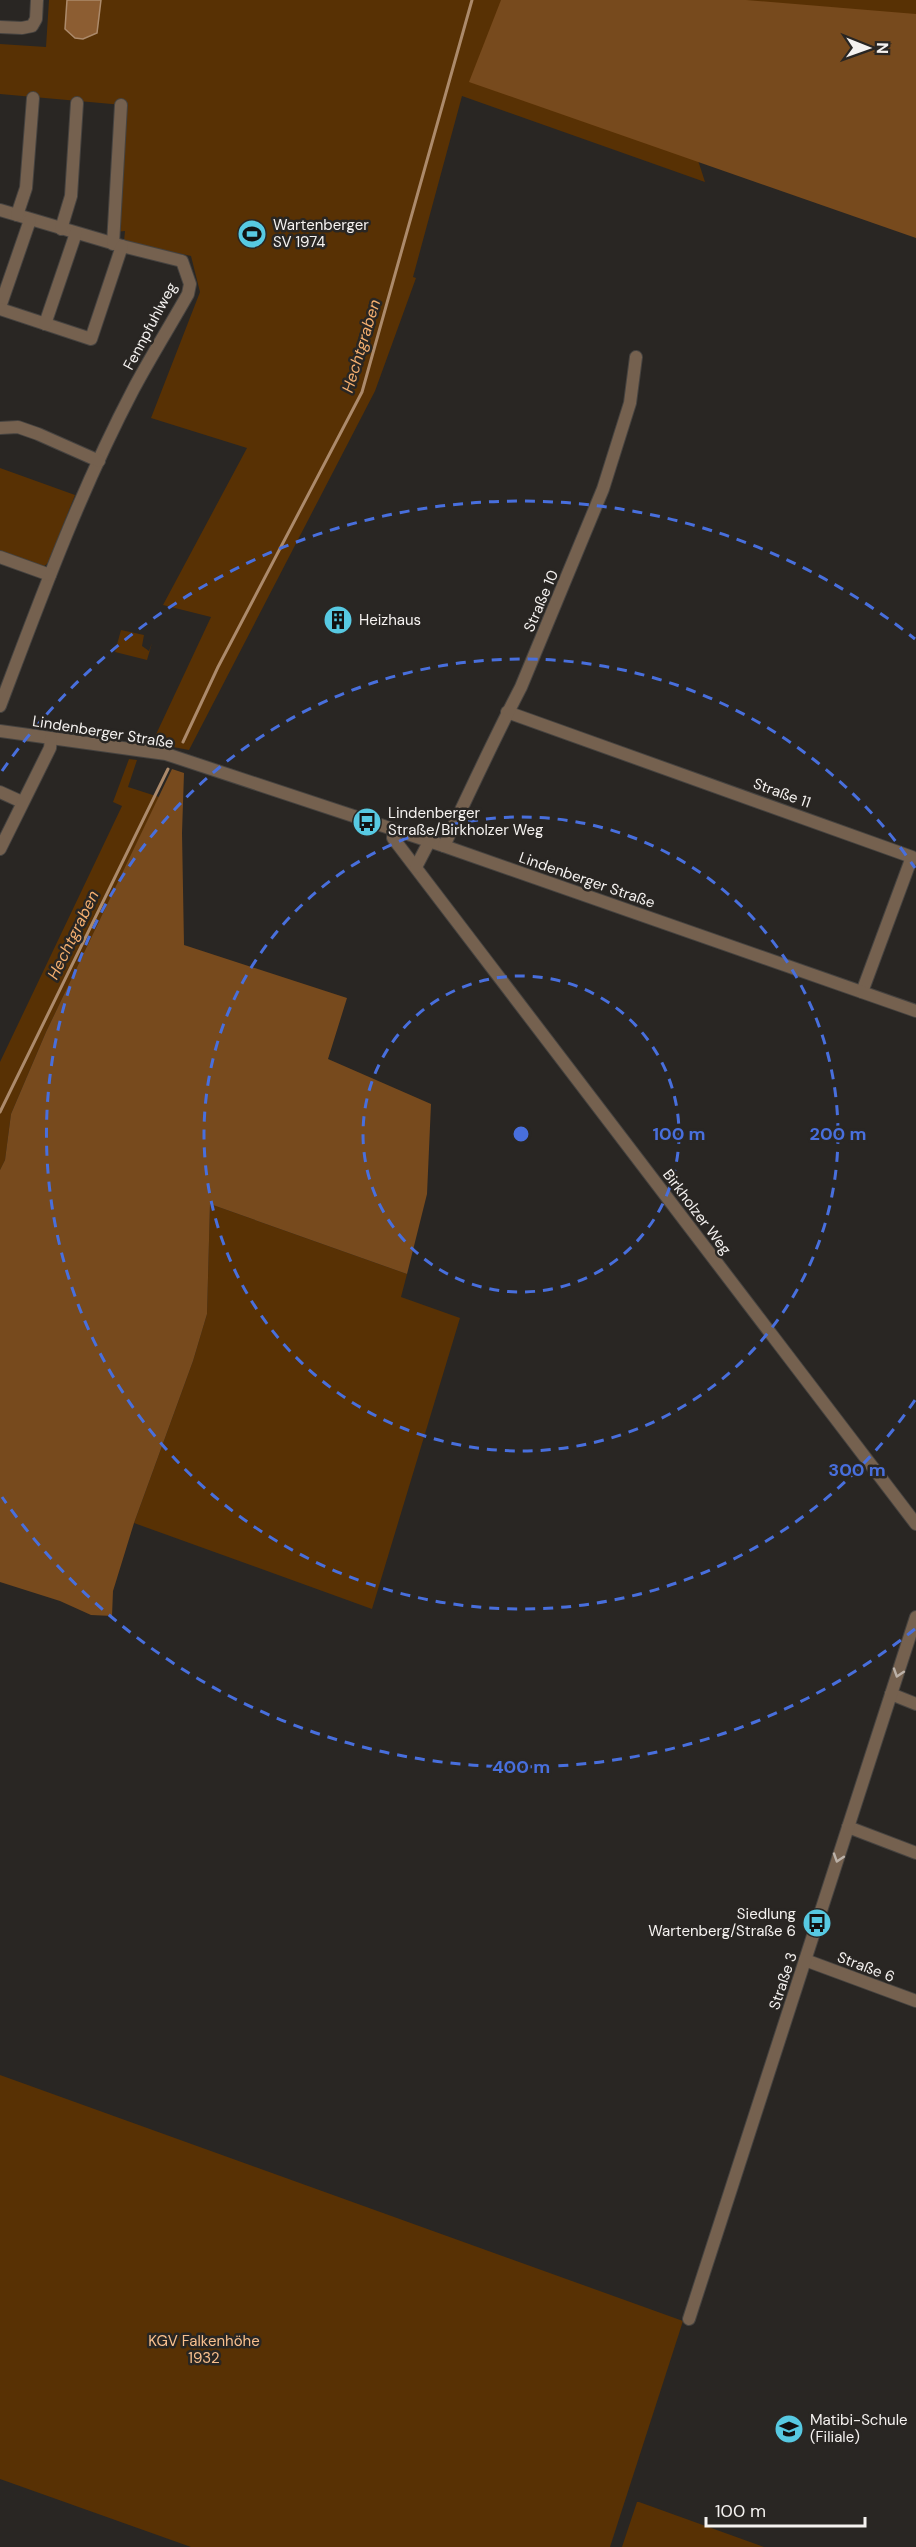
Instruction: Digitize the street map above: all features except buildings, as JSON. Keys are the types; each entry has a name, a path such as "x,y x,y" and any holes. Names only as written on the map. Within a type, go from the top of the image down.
{"street":[{"path":"0,27 32,26 36,19 38,0"},
{"path":"17,215 26,188 33,98"},
{"path":"61,229 71,196 77,103"},
{"path":"30,220 0,308 91,339 117,245 121,105"},
{"name":"Fennpfuhlweg","path":"0,210 117,245 182,261 190,284 188,294 133,390 99,461 50,575 0,706"},
{"path":"45,324 76,233"},
{"name":"Straße 10","path":"444,846 521,687 603,489 630,403 636,357"},
{"path":"0,428 18,427 99,461"},
{"path":"0,557 50,575"},
{"name":"Straße 11","path":"507,712 912,857 862,992"},
{"name":"Lindenberger Straße","path":"0,731 166,754 444,846 916,1011"},
{"path":"0,849 50,748 51,739"},
{"path":"0,792 22,802"},
{"name":"Birkholzer Weg","path":"395,831 393,837 916,1524"},
{"path":"416,867 429,842"},
{"name":"Straße 3","path":"689,2319 916,1617"},
{"path":"891,1695 916,1704"},
{"path":"848,1827 916,1853"},
{"name":"Straße 6","path":"805,1960 916,2001"}],"green space":[{"path":"49,0 916,0 916,231 695,151 705,182 462,96 413,277 416,278 375,391 189,750 152,743 211,617 163,605 247,448 151,418 200,292 191,256 124,241 125,231 115,232 123,105 0,94 0,44 46,47"},
{"path":"0,468 75,495 48,563 43,567 0,551"},
{"path":"121,630 144,635 142,646 149,651 152,643 147,660 115,652"},
{"path":"129,759 137,760 128,787 159,797 46,1032 11,1114 5,1160 0,1170 0,1062 122,806 113,802"},
{"path":"210,1204 407,1274 401,1297 460,1318 372,1609 134,1523 193,1361 207,1314"},
{"name":"KGV Falkenhöhe 1932","path":"0,2075 683,2321 610,2547 191,2547 0,2479"},
{"path":"637,2502 639,2502 764,2547 622,2547"}],"shaded area":[{"path":"67,0 101,0 97,33 83,39 75,38 65,29"},
{"path":"501,0 746,0 916,14 916,238 469,82"},
{"path":"172,769 184,773 182,833 184,945 347,998 328,1059 431,1104 427,1194 407,1274 210,1204 207,1314 193,1361 134,1523 113,1591 112,1616 91,1615 60,1601 0,1582 0,1170 5,1160 11,1114 46,1032"}],"waterway":[{"name":"Hechtgraben","path":"183,742 218,667 362,392 472,0"},
{"name":"Hechtgraben","path":"0,1112 168,769"}],"place":[{"name":"Wartenberger SV 1974","path":"252,234"},
{"name":"Heizhaus","path":"338,620"},
{"name":"Lindenberger Straße/Birkholzer Weg","path":"367,822"},
{"name":"Siedlung Wartenberg/Straße 6","path":"817,1923"},
{"name":"Matibi-Schule (Filiale)","path":"789,2429"}]}
